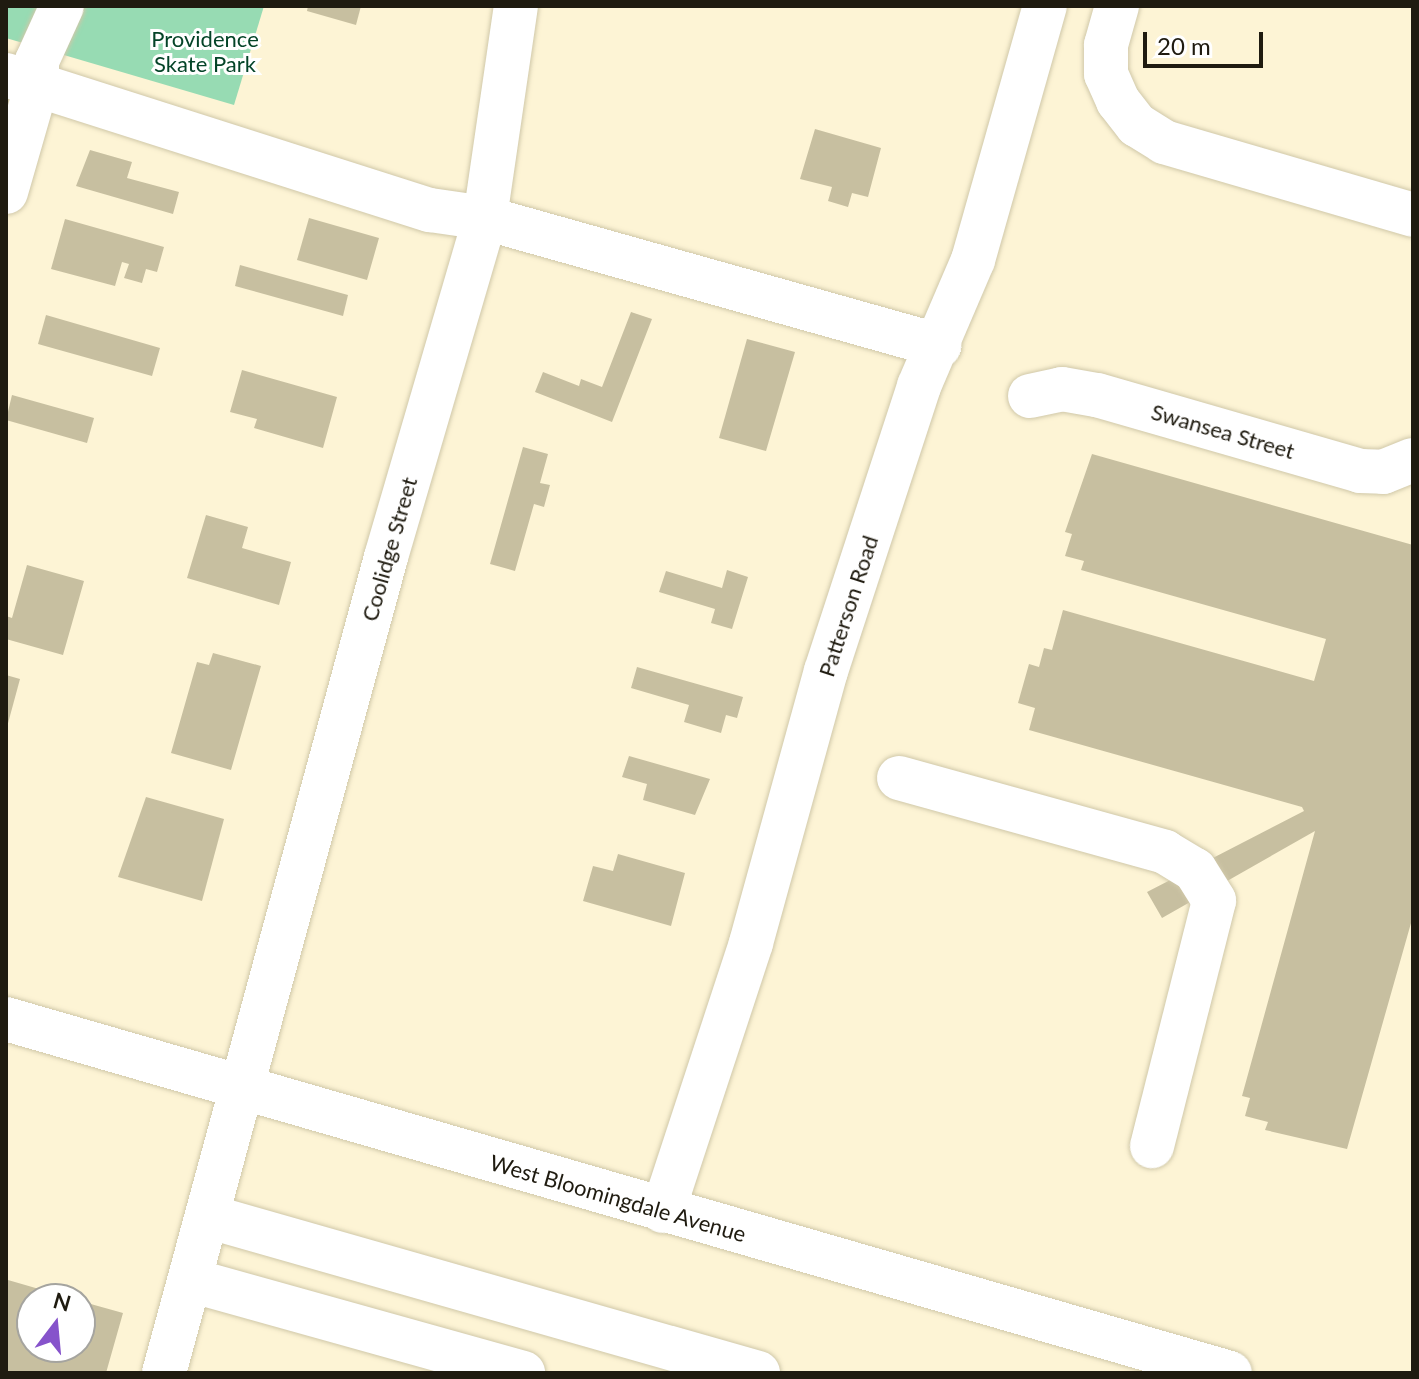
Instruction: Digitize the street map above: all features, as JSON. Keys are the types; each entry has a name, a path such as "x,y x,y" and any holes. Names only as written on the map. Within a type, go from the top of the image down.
{"street":[{"path":"6,192 21,80 37,61 62,6"},
{"name":"Coolidge Street","path":"164,1373 386,557 485,218 516,6"},
{"name":"Patterson Road","path":"663,1211 751,943 831,656 919,386 939,346 973,260 1045,6"},
{"path":"1117,6 1106,45 1106,74 1118,101 1137,125 1164,142 1413,215"},
{"path":"21,80 161,129 415,205 485,218 939,346"},
{"name":"Swansea Street","path":"1030,396 1062,389 1097,395 1360,471 1383,472 1413,460"},
{"path":"899,778 1165,852 1195,870 1214,901 1152,1146"},
{"name":"West Bloomingdale Avenue","path":"6,1019 1230,1373"},
{"path":"207,1216 758,1373"},
{"path":"190,1280 523,1373"}],"green space":[{"name":"Providence Skate Park","path":"6,6 264,6 234,105 6,38"}],"building":[{"path":"308,6 361,6 356,25 307,11"},
{"path":"815,129 881,148 868,197 852,193 848,207 828,201 832,187 800,179"},
{"path":"90,150 132,162 127,178 179,192 173,214 76,186"},
{"path":"309,218 379,238 367,280 297,260"},
{"path":"65,219 164,247 157,272 146,269 142,283 124,278 129,264 122,262 115,286 51,269"},
{"path":"240,265 348,295 343,316 235,286"},
{"path":"631,312 652,319 612,422 535,392 543,372 579,386 581,379 602,387"},
{"path":"46,315 160,348 152,376 38,344"},
{"path":"747,339 795,352 766,451 719,438"},
{"path":"242,370 337,397 323,448 254,428 257,419 230,412"},
{"path":"12,395 94,418 87,443 6,420"},
{"path":"523,447 548,454 540,483 550,485 544,507 534,504 515,571 490,564"},
{"path":"1092,454 1413,545 1413,916 1347,1149 1265,1130 1268,1122 1245,1116 1250,1098 1242,1096 1315,831 1162,918 1147,892 1304,811 1302,807 1029,730 1035,708 1018,703 1029,664 1039,667 1044,648 1052,650 1063,610 1314,681 1326,639 1081,570 1084,561 1065,556 1072,534 1065,532"},
{"path":"206,515 248,527 242,548 291,562 279,605 187,578"},
{"path":"27,565 84,581 63,655 6,639 6,616 12,618"},
{"path":"727,570 748,577 732,629 711,623 715,609 659,592 666,571 722,588"},
{"path":"213,653 261,666 231,770 171,753 197,662 209,665"},
{"path":"637,667 743,697 737,718 726,715 721,733 684,722 689,705 631,688"},
{"path":"6,675 20,679 7,727 6,727"},
{"path":"629,756 710,779 695,815 643,800 647,784 622,777"},
{"path":"146,797 224,819 202,901 118,877"},
{"path":"618,854 685,873 671,926 583,901 593,866 613,871"},
{"path":"8,1280 18,1283 16,1363 96,1363 96,1305 123,1313 106,1373 6,1373"}]}
